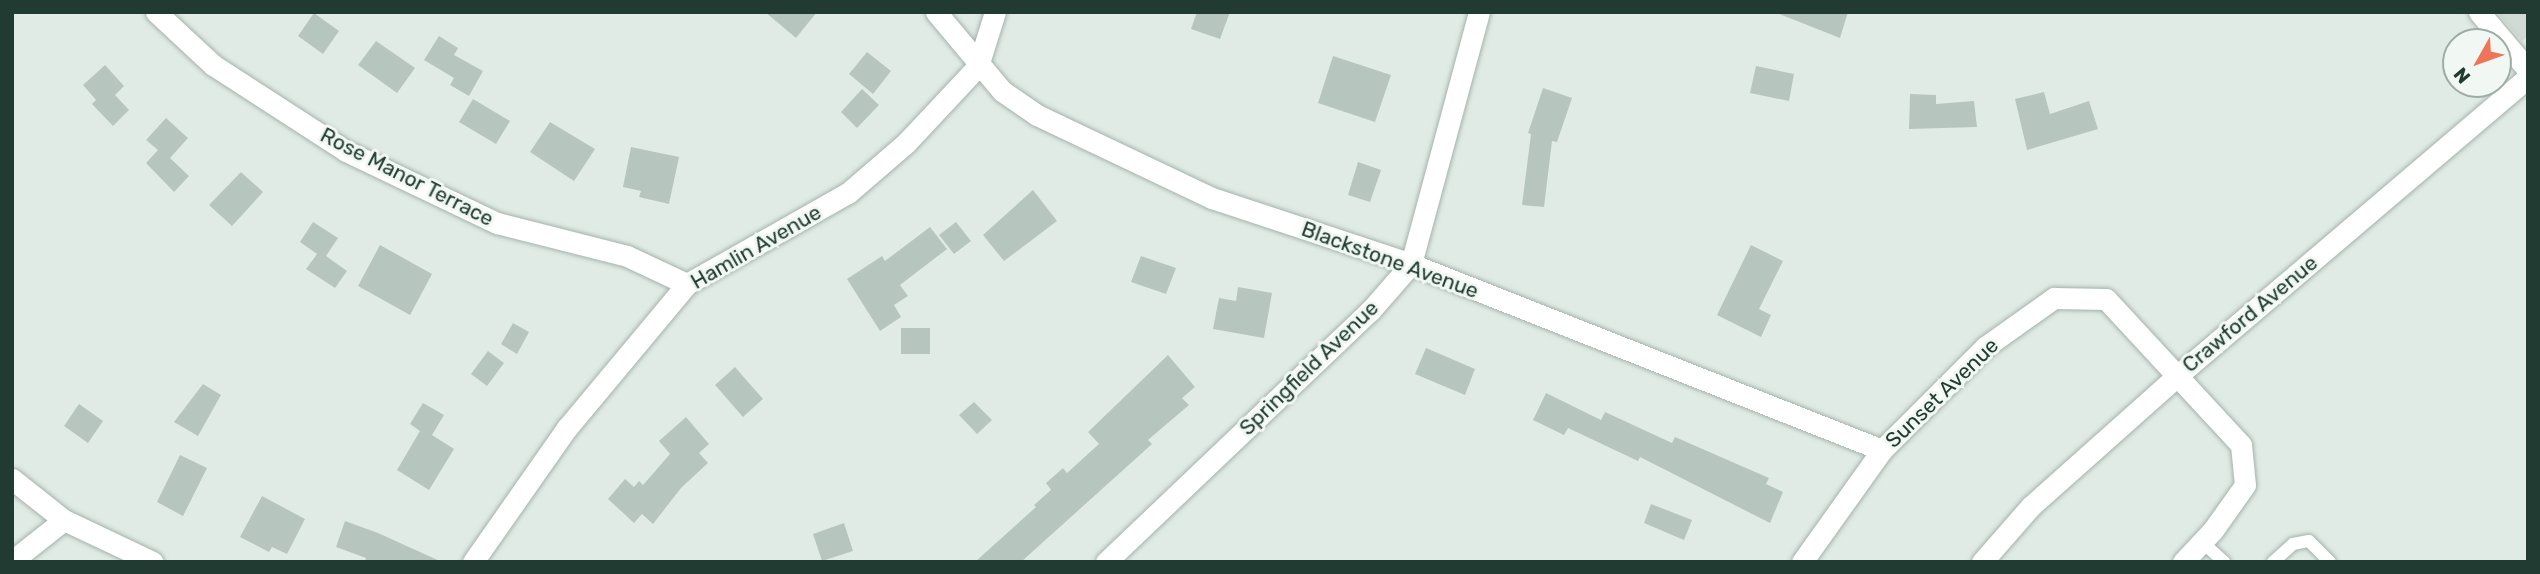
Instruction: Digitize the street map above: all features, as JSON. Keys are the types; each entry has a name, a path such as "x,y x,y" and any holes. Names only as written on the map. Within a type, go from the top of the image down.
{"street":[{"name":"Rose Manor Terrace","path":"156,12 213,65 346,151 497,223 627,256 687,284"},
{"name":"Blackstone Avenue","path":"936,12 978,66 1002,91 1037,115 1212,198 1411,264 1882,450"},
{"name":"Hamlin Avenue","path":"472,562 567,428 687,284 848,193 906,143 978,66 995,12"},
{"name":"Springfield Avenue","path":"1106,562 1370,311 1411,264 1479,12"},
{"path":"2479,12 2528,70"},
{"name":"Crawford Avenue","path":"1982,562 2031,506 2177,376 2528,78"},
{"name":"Sunset Avenue","path":"1802,562 1882,450 1985,347 2054,299 2106,299 2241,445 2245,485 2202,542 2183,562"},
{"path":"12,479 64,520 153,562"},
{"path":"12,561 64,520"}],"lane":[{"path":"2273,562 2293,544 2309,541 2330,562"},
{"path":"2202,542 2224,562"}],"shaded area":[{"path":"2497,12 2528,12 2528,36 2522,41"}],"building":[{"path":"765,12 817,12 796,38"},
{"path":"1197,12 1230,12 1220,39 1191,29"},
{"path":"1774,12 1848,12 1840,38"},
{"path":"314,13 339,31 323,54 298,36"},
{"path":"439,36 458,48 454,55 483,71 469,96 450,85 454,78 424,60"},
{"path":"376,41 415,68 397,93 358,65"},
{"path":"867,52 891,71 873,94 849,74"},
{"path":"1333,56 1391,75 1375,122 1318,103"},
{"path":"105,65 124,86 115,95 129,110 113,126 92,104 96,100 83,85"},
{"path":"1756,66 1794,74 1789,101 1750,93"},
{"path":"1543,88 1572,98 1557,142 1552,141 1544,207 1522,205 1531,134 1528,133"},
{"path":"862,89 879,105 857,128 841,112"},
{"path":"2044,92 2050,114 2089,101 2098,129 2027,150 2015,99"},
{"path":"1910,94 1936,95 1936,104 1974,101 1977,127 1909,129"},
{"path":"473,99 510,121 496,144 459,122"},
{"path":"166,118 188,138 170,158 189,176 174,192 146,163 158,150 146,140"},
{"path":"550,122 595,149 574,181 530,152"},
{"path":"631,147 679,157 669,204 639,197 641,191 623,187"},
{"path":"1358,162 1381,170 1370,202 1348,195"},
{"path":"241,172 263,192 232,226 209,205"},
{"path":"1033,190 1057,221 1004,261 983,235"},
{"path":"313,222 338,238 326,256 347,271 335,288 306,269 317,254 300,242"},
{"path":"956,222 971,241 954,254 939,235"},
{"path":"930,227 947,249 900,285 908,296 894,305 901,317 880,331 847,279 882,256 885,261"},
{"path":"380,245 432,274 410,315 358,286"},
{"path":"1751,245 1783,261 1759,309 1771,315 1761,337 1717,315"},
{"path":"1141,256 1176,268 1166,294 1131,282"},
{"path":"1238,287 1272,293 1264,338 1213,329 1219,298 1236,301"},
{"path":"513,323 529,332 517,354 501,344"},
{"path":"901,328 930,328 930,354 901,354"},
{"path":"1426,348 1475,369 1465,395 1415,374"},
{"path":"488,351 504,363 487,386 471,374"},
{"path":"1168,355 1195,387 1182,398 1189,405 1148,440 1152,444 1021,562 975,562 1036,507 1034,505 1051,490 1046,483 1063,468 1067,473 1099,444 1088,432"},
{"path":"735,367 763,399 743,417 715,385"},
{"path":"203,384 221,395 198,436 174,422"},
{"path":"1546,393 1601,420 1605,412 1672,443 1675,437 1769,478 1766,484 1783,492 1770,523 1640,457 1638,461 1568,428 1564,435 1533,420"},
{"path":"974,402 992,420 977,434 959,415"},
{"path":"423,403 444,415 432,435 454,449 429,490 397,470 420,431 410,424"},
{"path":"79,404 103,421 88,443 64,426"},
{"path":"686,417 709,444 699,453 708,463 681,488 653,524 642,514 634,523 608,499 625,479 634,487 639,481 643,485 670,454 659,441"},
{"path":"180,455 207,468 183,516 157,502"},
{"path":"262,496 305,519 287,554 272,547 269,552 240,537"},
{"path":"1651,504 1692,520 1684,540 1644,523"},
{"path":"345,521 442,562 365,562 366,558 336,547"},
{"path":"844,523 853,551 822,561 813,534"}]}
